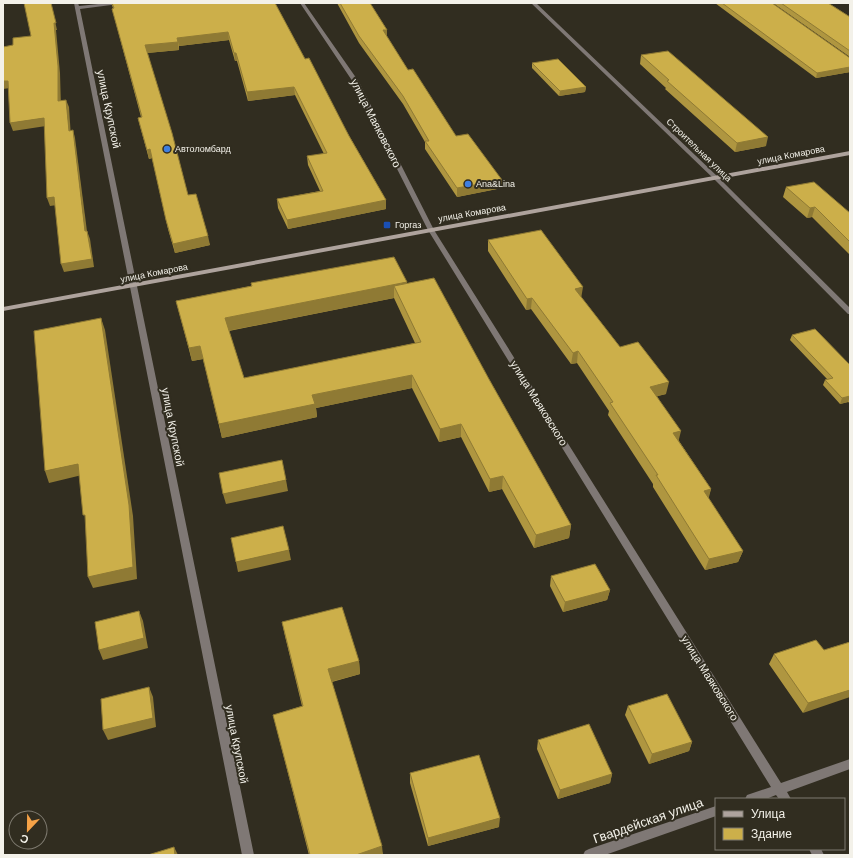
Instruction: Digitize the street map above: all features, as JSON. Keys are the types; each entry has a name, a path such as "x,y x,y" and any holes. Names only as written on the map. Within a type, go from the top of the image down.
{"main road":[{"name":"улица Комарова","path":"3,309 850,153"}],"street":[{"path":"76,6 119,3"},
{"name":"улица Маяковского","path":"302,3 356,82 431,230 782,794"},
{"name":"Строительная улица","path":"533,3 716,178 850,312"},
{"name":"улица Крупской","path":"76,6 134,286 248,855"},
{"path":"758,798 782,794 850,764"},
{"name":"Гвардейская улица","path":"589,855 715,811"}],"building":[{"path":"24,3 51,3 56,23 54,23 58,66 58,101 66,100 69,131 73,130 85,231 87,231 92,259 61,264 54,197 47,198 44,118 10,123 8,81 3,81 3,47 13,45 13,38 31,36"},
{"path":"112,3 275,3 305,59 309,58 349,136 386,200 287,220 277,199 323,191 307,156 327,153 294,87 247,92 236,53 234,53 228,32 177,38 178,42 145,45 172,133 188,195 196,194 208,236 173,244 150,149 147,150 138,118 142,117 112,9 114,8"},
{"path":"340,3 370,3 387,30 383,30 408,70 413,69 456,136 468,134 502,180 457,188 425,141 429,141 403,96 359,36"},
{"path":"722,3 772,3 850,58 850,67 817,73"},
{"path":"781,3 828,3 850,17 850,51"},
{"path":"668,51 768,137 737,143 667,81 669,80 641,55"},
{"path":"558,59 586,87 560,91 532,63"},
{"path":"814,182 850,213 850,242 815,207 810,208 786,187"},
{"path":"541,230 583,287 575,289 620,347 638,342 669,382 650,387 681,431 673,433 711,489 704,491 743,551 709,559 656,475 658,475 610,403 613,402 578,351 573,353 532,298 527,299 488,240"},
{"path":"394,257 407,282 225,318 244,378 421,342 394,286 434,278 571,525 536,535 503,476 490,479 461,424 440,429 412,375 312,395 315,404 219,424 200,346 189,348 176,301 252,286 251,283"},
{"path":"101,318 129,505 133,567 88,577 85,515 83,515 78,464 45,471 34,331"},
{"path":"815,329 850,365 850,396 842,398 825,380 833,378 792,335"},
{"path":"282,460 286,480 223,494 219,473"},
{"path":"283,526 289,550 236,562 231,538"},
{"path":"595,564 610,590 565,602 551,576"},
{"path":"342,607 359,661 328,669 382,846 356,855 310,855 273,715 303,706 282,622"},
{"path":"139,611 144,638 99,650 95,622"},
{"path":"816,640 824,650 850,642 850,690 808,703 774,654"},
{"path":"149,687 153,718 103,730 101,699"},
{"path":"667,694 692,742 652,754 628,706"},
{"path":"589,724 612,774 560,790 538,740"},
{"path":"479,755 500,818 428,838 410,773"},
{"path":"174,847 175,855 148,855"}],"place":[{"name":"Автоломбард","path":"167,149"},
{"name":"Ana&Lina","path":"468,184"},
{"name":"Горгаз","path":"387,225"}]}
